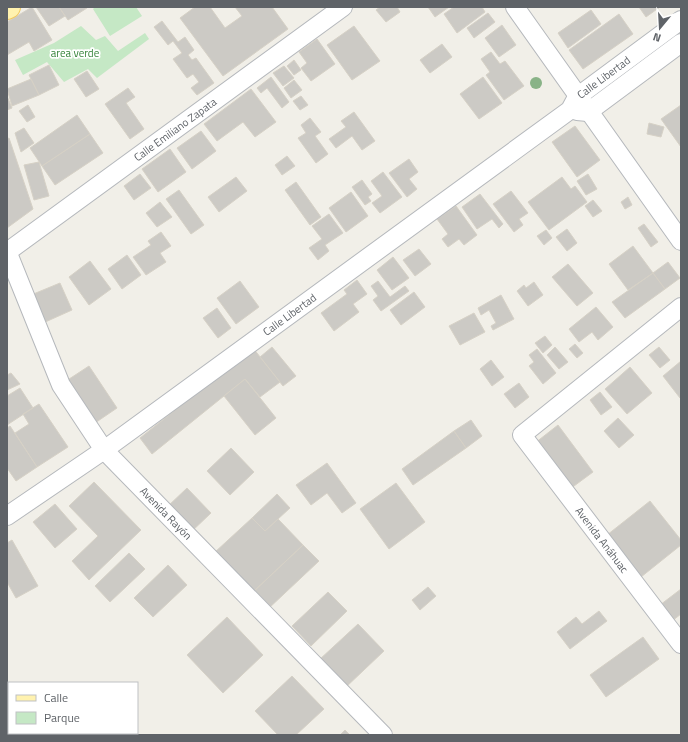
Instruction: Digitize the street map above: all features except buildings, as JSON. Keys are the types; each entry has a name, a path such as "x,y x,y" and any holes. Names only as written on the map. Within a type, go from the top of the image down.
{"street":[{"name":"Calle Emiliano Zapata","path":"7,251 343,7"},
{"path":"515,7 574,104 588,112 681,241"},
{"name":"Calle Libertad","path":"7,516 104,450 574,104 681,20"},
{"name":"Calle Libertad","path":"588,112 681,43"},
{"name":"Avenida Rayón","path":"7,251 61,385 104,450 383,735"},
{"name":"Avenida Anáhuac","path":"681,307 522,435 681,644"}],"green space":[{"name":"area verde","path":"95,7 136,7 142,16 110,36 93,9"},
{"name":"area verde","path":"81,26 96,40 105,36 118,51 145,33 149,39 97,78 88,69 64,82 47,62 23,75 15,60 54,43"}]}
